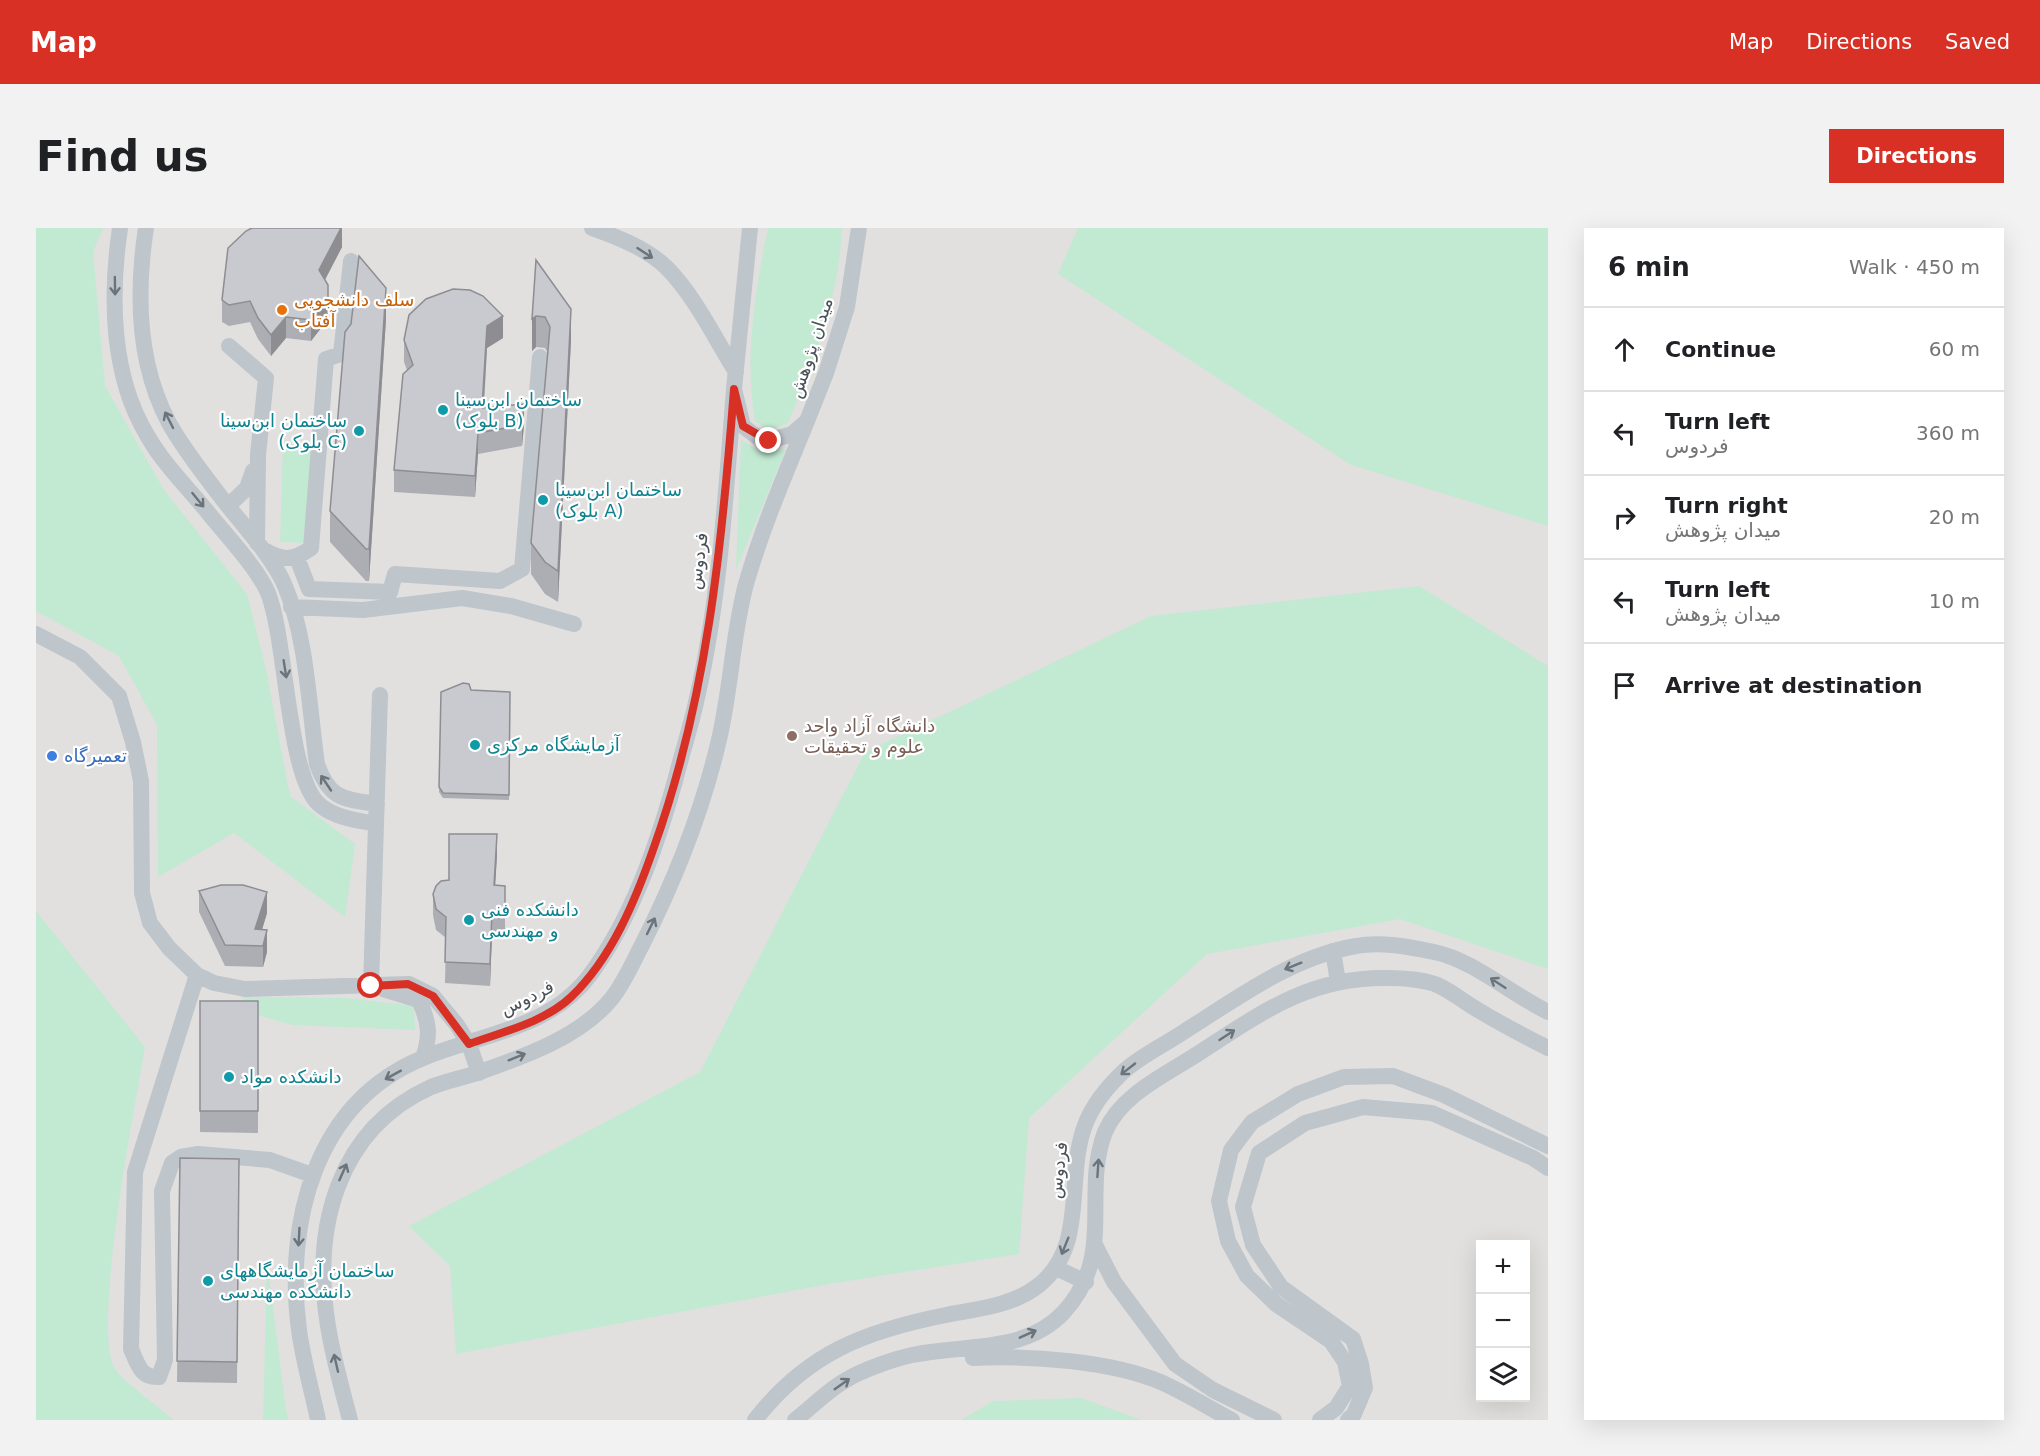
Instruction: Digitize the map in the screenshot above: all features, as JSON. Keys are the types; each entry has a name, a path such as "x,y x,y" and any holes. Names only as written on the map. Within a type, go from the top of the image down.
{"lane":[{"path":"120,228 114,268 115,327 125,383 146,435 242,554 268,592 280,637 300,768 307,791 319,805 334,814 376,825"},
{"path":"146,228 140,269 141,325 150,375 169,422 196,463 285,584 298,633 316,764 323,783 342,799 377,804"},
{"path":"592,228 625,240 665,266 694,304 736,372"},
{"name":"میدان پژوهش","path":"750,228 734,389 743,426 756,436 769,441 792,434 807,421 826,373 847,307 859,228"},
{"path":"258,546 280,560 297,558 311,548 326,359 341,354 351,261"},
{"path":"229,346 266,378 258,456 258,546"},
{"path":"394,599 395,574 500,581 522,569 540,357"},
{"name":"فردوس","path":"318,1420 299,1330 297,1284 299,1226 312,1174 326,1145 349,1111 377,1083 423,1058 469,1044 551,1012 571,998 590,976 618,932 643,879 666,814 698,698 724,517 734,389"},
{"path":"350,1420 327,1325 325,1273 327,1230 334,1194 350,1158 366,1133 393,1111 431,1087 479,1073 548,1045 583,1024 612,998 640,948 696,824 718,742 746,586 766,523 807,421"},
{"path":"228,506 247,488 258,456"},
{"path":"178,476 196,463"},
{"path":"297,558 309,589 394,599 462,598 511,606 574,624"},
{"path":"291,607 363,610 394,599"},
{"path":"36,634 80,657 118,696 133,742 141,781 142,893 150,922 169,948 197,975 214,983 245,989 408,984 433,996 469,1044 479,1073"},
{"path":"371,986 380,695"},
{"name":"فردوس","path":"756,1420 770,1402 800,1373 838,1347 904,1324 1013,1300 1038,1286 1056,1268 1073,1227 1077,1154 1085,1124 1102,1094 1126,1069 1288,967 1359,945 1385,945 1437,952 1480,972 1548,1012"},
{"path":"1334,951 1338,982"},
{"path":"197,975 135,1172 132,1348 142,1373 150,1378 159,1377 165,1360 162,1191 172,1163 182,1157 198,1154 270,1160 312,1174"},
{"path":"795,1420 846,1380 911,1355 992,1346 1029,1336 1062,1314 1086,1282 1095,1245 1099,1158 1106,1131 1119,1110 1139,1092 1273,1006 1300,992 1362,978 1405,978 1435,984 1508,1028 1548,1048"},
{"path":"371,986 419,1000 426,1015 429,1039 423,1058"},
{"path":"1320,1420 1336,1408 1350,1386 1345,1362 1331,1341 1276,1304 1247,1276 1228,1241 1219,1201 1231,1150 1252,1122 1298,1094 1344,1077 1393,1076 1444,1095 1548,1146"},
{"path":"1348,1420 1354,1414 1365,1388 1361,1364 1353,1339 1281,1287 1253,1245 1243,1207 1258,1153 1305,1123 1363,1107 1432,1113 1533,1158 1548,1168"},
{"path":"1095,1245 1114,1282 1175,1364 1213,1390 1274,1420"},
{"path":"1056,1268 1086,1282"},
{"path":"888,1364 993,1357 1099,1364 1161,1382 1232,1420"}],"shaded area":[{"name":"دانشگاه آزاد واحد علوم و تحقیقات","path":"36,228 1548,228 1548,1420 36,1420"}],"green space":[{"path":"36,228 103,228 93,252 105,386 164,490 247,594 266,669 290,796 355,844 345,917 234,833 158,877 157,725 119,656 36,611"},
{"path":"768,228 842,228 831,303 816,352 788,423 770,430 755,421 751,373 752,324"},
{"path":"1078,228 1548,228 1548,526 1351,465 1058,274"},
{"path":"741,440 761,452 786,449 736,570"},
{"path":"283,443 312,447 309,543 280,542"},
{"path":"1419,586 1548,666 1548,969 1400,919 1207,954 1029,1118 1019,1254 829,1284 456,1354 450,1266 409,1226 700,1072 865,752 1151,616"},
{"path":"36,911 145,1047 118,1214 108,1310 109,1346 115,1369 119,1374 174,1420 36,1420"},
{"path":"243,997 345,998 414,1006 415,1030 292,1025 244,1011"},
{"path":"267,1260 286,1410 288,1420 263,1420"},
{"path":"1081,1398 1142,1420 961,1420 993,1401"}],"building":[{"path":"252,228 341,228 319,270 328,285 328,298 311,320 286,317 271,335 258,318 250,301 229,305 222,300 228,248"},
{"name":"ساختمان ابن‌سینا (بلوک C)","path":"359,256 386,288 369,549 366,549 330,511 345,332 351,324"},
{"path":"536,260 571,309 558,571 545,562 531,543 550,327 545,317 536,316 532,319"},
{"name":"ساختمان ابن‌سینا (بلوک B)","path":"453,289 470,290 483,296 503,316 487,326 482,408 524,404 522,425 478,433 475,476 394,470 403,374 413,365 404,340 409,315 426,299"},
{"name":"آزمایشگاه مرکزی","path":"463,683 469,684 471,690 510,692 509,795 443,793 439,787 441,692"},
{"name":"دانشکده فنی و مهندسی","path":"449,834 497,834 494,885 505,886 505,912 492,912 490,964 445,962 446,917 436,909 433,894 441,881 449,880"},
{"path":"221,885 243,885 267,892 255,929 267,930 263,946 225,945 199,891"},
{"name":"دانشکده مواد","path":"200,1001 258,1001 258,1111 200,1111"},
{"name":"ساختمان آزمایشگاههای دانشکده مهندسی","path":"180,1158 239,1159 237,1362 177,1361"}],"place":[{"name":"سلف دانشجویی آفتاب","path":"282,310"},
{"name":"ساختمان ابن‌سینا (بلوک B)","path":"443,410"},
{"name":"ساختمان ابن‌سینا (بلوک C)","path":"359,431"},
{"name":"ساختمان ابن‌سینا (بلوک A)","path":"543,500"},
{"name":"دانشگاه آزاد واحد علوم و تحقیقات","path":"792,736"},
{"name":"آزمایشگاه مرکزی","path":"475,745"},
{"name":"تعمیرگاه","path":"52,756"},
{"name":"دانشکده فنی و مهندسی","path":"469,920"},
{"name":"دانشکده مواد","path":"229,1077"},
{"name":"ساختمان آزمایشگاههای دانشکده مهندسی","path":"208,1281"}],"route":[{"path":"371,986 408,984 433,996 469,1044 551,1012 571,998 590,976 618,932 643,879 666,814 698,698 724,517 734,389 743,426 756,436 769,441"}]}
